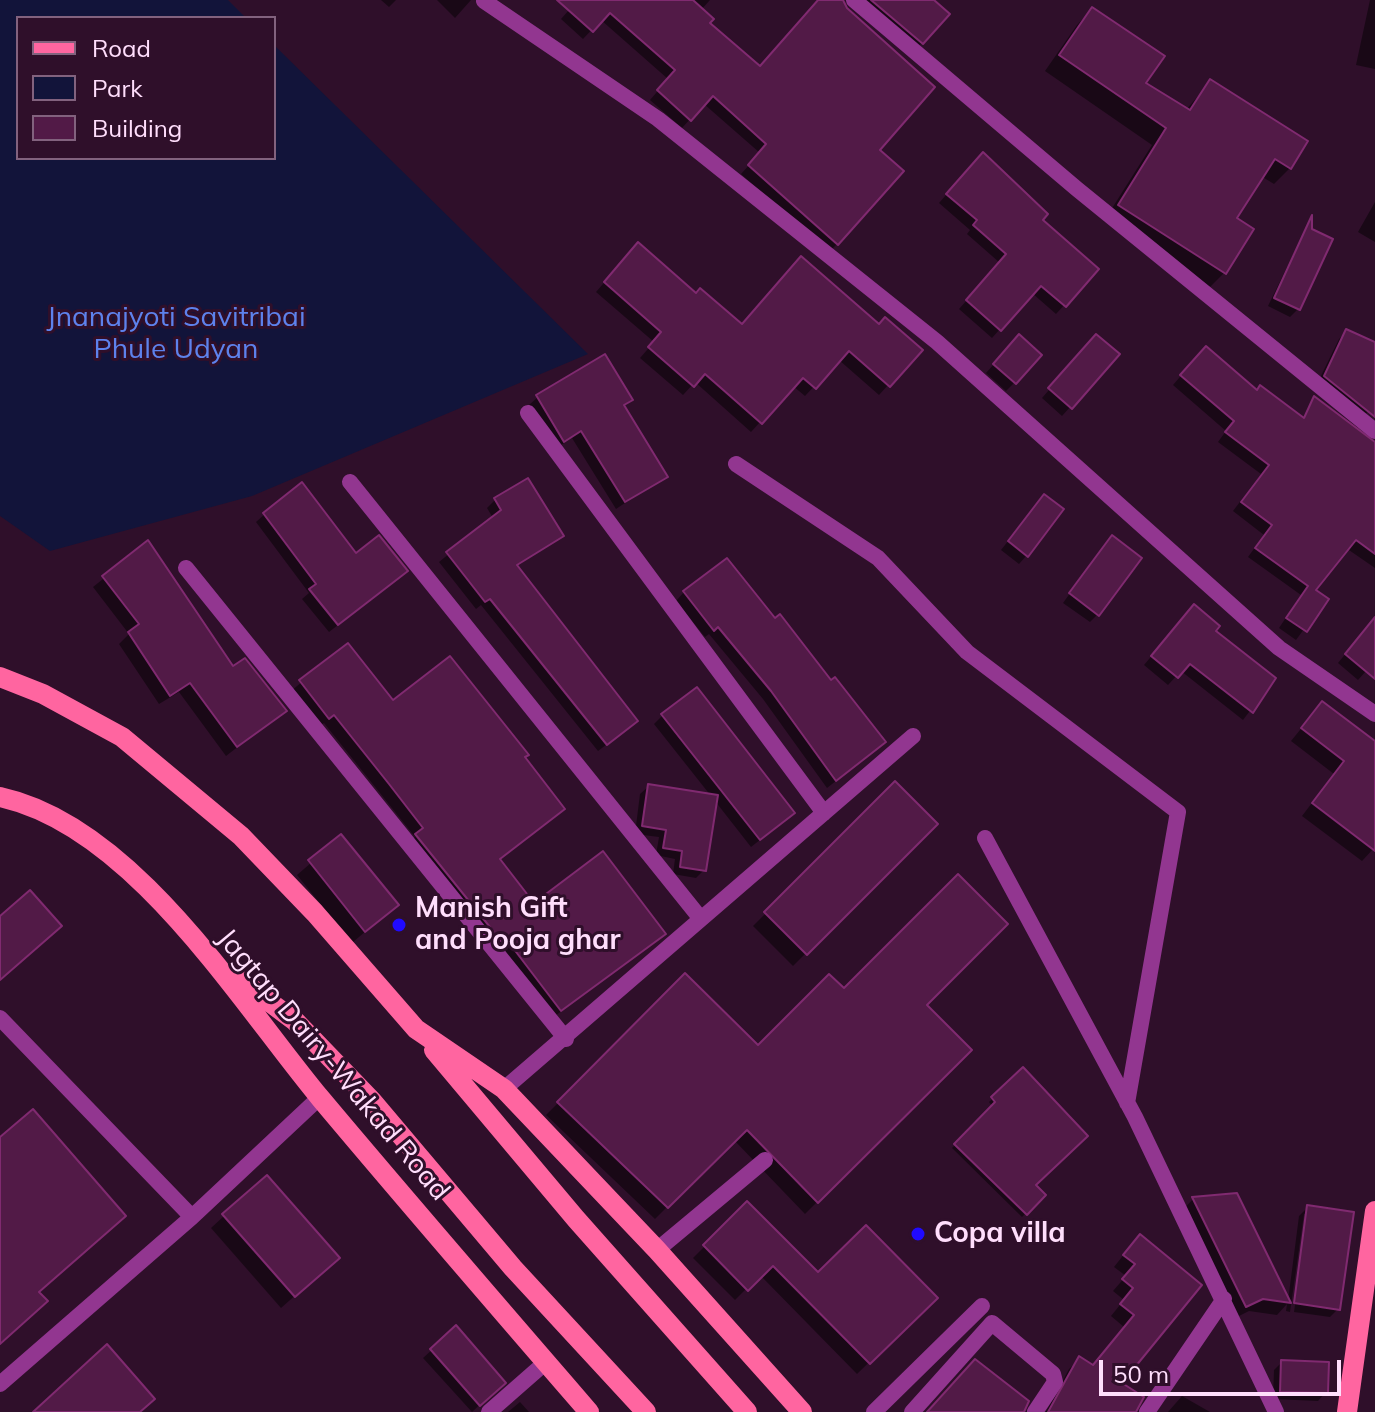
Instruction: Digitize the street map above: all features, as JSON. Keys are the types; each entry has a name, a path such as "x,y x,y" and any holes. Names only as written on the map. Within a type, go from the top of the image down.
{"main road":[{"path":"0,677 43,694 122,737 241,836 315,913 576,1219 747,1412"},
{"name":"Jagtap Dairy-Wakad Road","path":"0,797 31,804 101,847 151,891 207,955 320,1097 589,1412"},
{"path":"207,955 295,1021 372,1101 513,1268 646,1412"},
{"path":"416,1029 504,1089 657,1250 802,1412"},
{"path":"1347,1412 1375,1211"}],"street":[{"path":"854,0 1089,199 1375,431"},
{"path":"484,1 658,119 695,148 937,342 1279,648 1375,714"},
{"path":"528,413 824,813"},
{"path":"736,464 878,558 967,652 1178,812 1127,1103"},
{"path":"350,482 701,919"},
{"path":"186,568 566,1039"},
{"path":"504,1089 566,1039 913,736"},
{"path":"985,838 1127,1103 1276,1412"},
{"path":"0,1018 192,1217"},
{"path":"0,1384 192,1217 320,1097"},
{"path":"657,1250 765,1160"},
{"path":"1147,1412 1224,1299"},
{"path":"874,1412 982,1306"},
{"path":"912,1412 992,1323 1053,1374 1055,1382 1052,1390 1035,1412"},
{"path":"489,1412 546,1362"}],"green space":[{"name":"Jnanajyoti Savitribai Phule Udyan","path":"0,0 228,0 244,16 16,16 16,160 276,160 276,47 588,354 252,496 50,551 0,516"}],"building":[{"path":"557,0 693,0 714,19 710,23 760,66 818,0 843,0 847,8 935,87 880,150 904,171 838,245 748,165 766,144 713,96 691,121 657,90 675,70 610,13 593,32"},
{"path":"871,0 934,0 950,14 923,44"},
{"path":"1092,7 1165,56 1146,83 1190,110 1210,79 1308,141 1291,169 1275,159 1237,218 1254,229 1226,274 1118,205 1166,128 1059,55"},
{"path":"983,152 1048,214 1043,220 1099,269 1066,307 1041,286 1001,331 966,300 1006,254 973,225 977,220 946,194"},
{"path":"1312,215 1312,229 1333,239 1300,310 1274,298"},
{"path":"638,242 696,293 700,288 742,324 801,256 879,324 885,317 923,350 890,387 849,351 816,389 803,378 762,424 705,374 694,387 648,347 661,332 604,282"},
{"path":"1346,329 1375,342 1375,417 1324,376"},
{"path":"1019,334 1042,355 1016,384 993,364"},
{"path":"1096,334 1120,354 1072,409 1048,388"},
{"path":"1206,346 1257,390 1260,385 1304,418 1314,396 1375,442 1375,554 1356,540 1316,590 1329,599 1307,632 1286,618 1308,586 1255,548 1272,525 1241,502 1269,465 1225,432 1234,421 1180,375"},
{"path":"605,354 633,400 624,405 668,477 625,502 581,431 564,442 536,395"},
{"path":"528,478 564,536 517,565 638,721 607,745 490,599 485,602 446,552 501,510 494,498"},
{"path":"302,482 356,553 379,535 408,571 338,625 309,589 316,584 263,513"},
{"path":"1044,494 1064,509 1028,557 1008,541"},
{"path":"1112,535 1142,558 1099,616 1069,593"},
{"path":"148,540 233,666 245,658 287,711 237,747 190,683 170,696 128,632 139,624 102,576"},
{"path":"727,558 775,618 780,614 831,680 835,677 886,742 836,781 771,691 718,627 714,631 683,591"},
{"path":"1194,604 1220,626 1216,631 1276,678 1253,713 1190,664 1178,678 1151,656"},
{"path":"1375,617 1375,679 1345,654"},
{"path":"348,643 393,700 450,656 529,755 525,757 565,809 500,859 534,903 603,851 666,934 561,1011 510,944 506,947 415,834 423,828 389,784 334,715 329,719 299,680"},
{"path":"697,687 795,813 760,840 661,714"},
{"path":"1322,701 1375,741 1375,851 1312,803 1344,761 1301,728"},
{"path":"895,781 938,824 807,955 764,912"},
{"path":"648,784 718,795 706,871 680,867 682,851 663,848 666,830 642,826"},
{"path":"341,834 399,905 365,932 308,860"},
{"path":"958,874 1008,924 927,1005 972,1050 818,1203 747,1130 668,1208 557,1102 685,973 758,1045 829,974 844,988"},
{"path":"30,890 62,926 0,980 0,916"},
{"path":"1023,1067 1088,1136 1036,1185 1046,1195 1027,1215 954,1144 995,1102 991,1097"},
{"path":"33,1109 126,1216 39,1292 48,1301 0,1344 0,1137"},
{"path":"267,1175 340,1258 295,1297 222,1214"},
{"path":"1237,1193 1291,1303 1263,1299 1246,1307 1192,1197"},
{"path":"747,1201 818,1272 866,1225 938,1298 870,1364 773,1266 748,1291 703,1245"},
{"path":"1307,1205 1354,1212 1340,1310 1294,1303"},
{"path":"1140,1234 1202,1285 1122,1383 1144,1397 1136,1412 1048,1412 1079,1356 1093,1365 1134,1315 1120,1304 1133,1288 1122,1279 1135,1264 1123,1255"},
{"path":"456,1325 506,1383 480,1406 430,1349"},
{"path":"107,1344 155,1399 140,1412 33,1412"},
{"path":"975,1359 1029,1401 1024,1412 927,1412"},
{"path":"1281,1360 1329,1362 1328,1393 1280,1392"}],"place":[{"name":"Manish Gift and Pooja ghar","path":"399,925"},
{"name":"Copa villa","path":"918,1234"}]}
